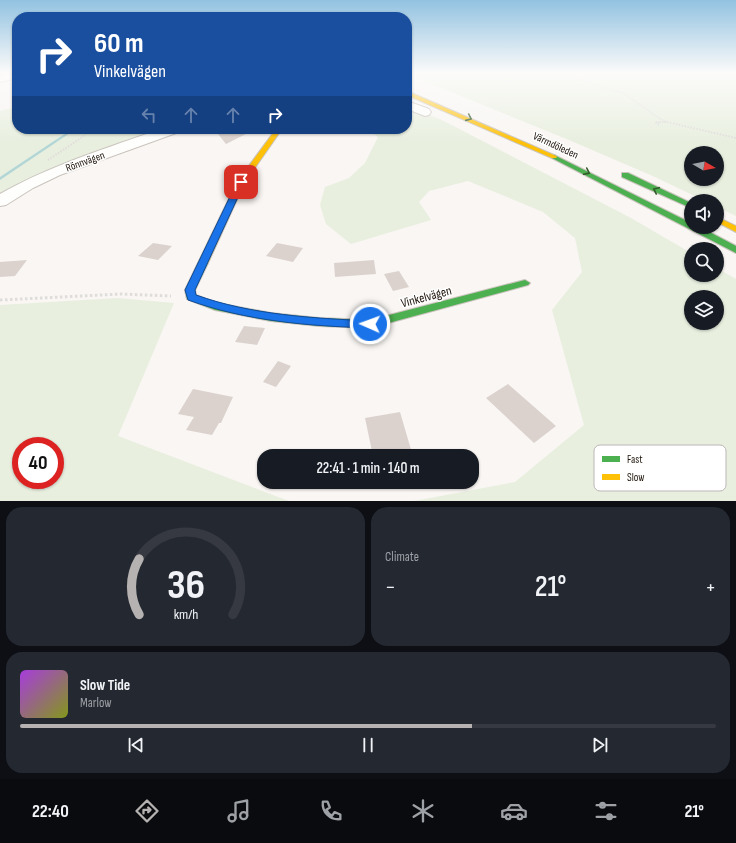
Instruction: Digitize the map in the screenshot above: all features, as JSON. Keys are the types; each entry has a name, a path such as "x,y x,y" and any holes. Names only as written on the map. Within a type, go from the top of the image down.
{"main road":[{"name":"Värmdöleden","path":"417,96 557,158 684,222"},
{"path":"191,297 190,290 241,182 275,134"},
{"path":"615,170 684,203"},
{"path":"724,223 736,229"},
{"name":"Värmdöleden","path":"707,234 736,250"},
{"name":"Vinkelvägen","path":"191,297 214,306 271,317 319,322 370,324 525,283"}],"street":[{"path":"412,107 425,112"},
{"name":"Rönnvägen","path":"0,201 43,178 68,167 160,134"}],"path":[{"path":"628,96 659,118 670,123"},
{"path":"659,125 655,122 670,123 736,138"},
{"path":"43,178 46,162 56,153 87,134"},
{"path":"0,300 121,294 191,297"}],"green space":[{"path":"462,96 736,96 736,216 724,210 724,194 690,194 655,177"},
{"path":"412,107 444,121 631,218 684,249 684,282 724,282 724,272 736,279 736,501 414,501 515,482 584,425 552,310 582,272 575,238 543,212 468,181 429,191 419,202 431,220 351,244 326,224 320,205 325,187 349,178 365,163 378,137 374,134 412,134"},
{"path":"12,108 12,134 155,134 0,196 0,111"},
{"path":"118,298 174,303 118,436 289,501 0,501 0,305"}],"building":[{"path":"218,134 246,134 226,144"},
{"path":"153,243 172,246 158,260 138,256"},
{"path":"277,243 303,248 293,262 266,256"},
{"path":"27,260 15,276 0,277 0,262"},
{"path":"374,260 376,274 335,277 334,263"},
{"path":"399,271 409,287 393,291 384,274"},
{"path":"244,326 265,328 257,345 235,342"},
{"path":"278,361 291,366 276,387 263,382"},
{"path":"508,384 556,426 534,443 486,398"},
{"path":"193,389 233,397 221,423 219,423 212,435 186,430 194,417 178,414"},
{"path":"400,412 411,449 372,449 365,418"}],"waterway":[{"path":"0,179 67,134"}],"traffic: fast":[{"path":"554,157 684,222"},
{"path":"625,175 684,203"},
{"path":"707,234 736,250"},
{"path":"203,263 190,290 191,297 215,306 271,317 319,322 370,324 525,283"}],"traffic: slow":[{"path":"415,96 554,157"},
{"path":"203,263 241,182 275,134"},
{"path":"724,223 736,229"}],"route":[{"path":"241,182 224,215 190,290 191,297 214,306 271,317 319,322 370,324"}]}
